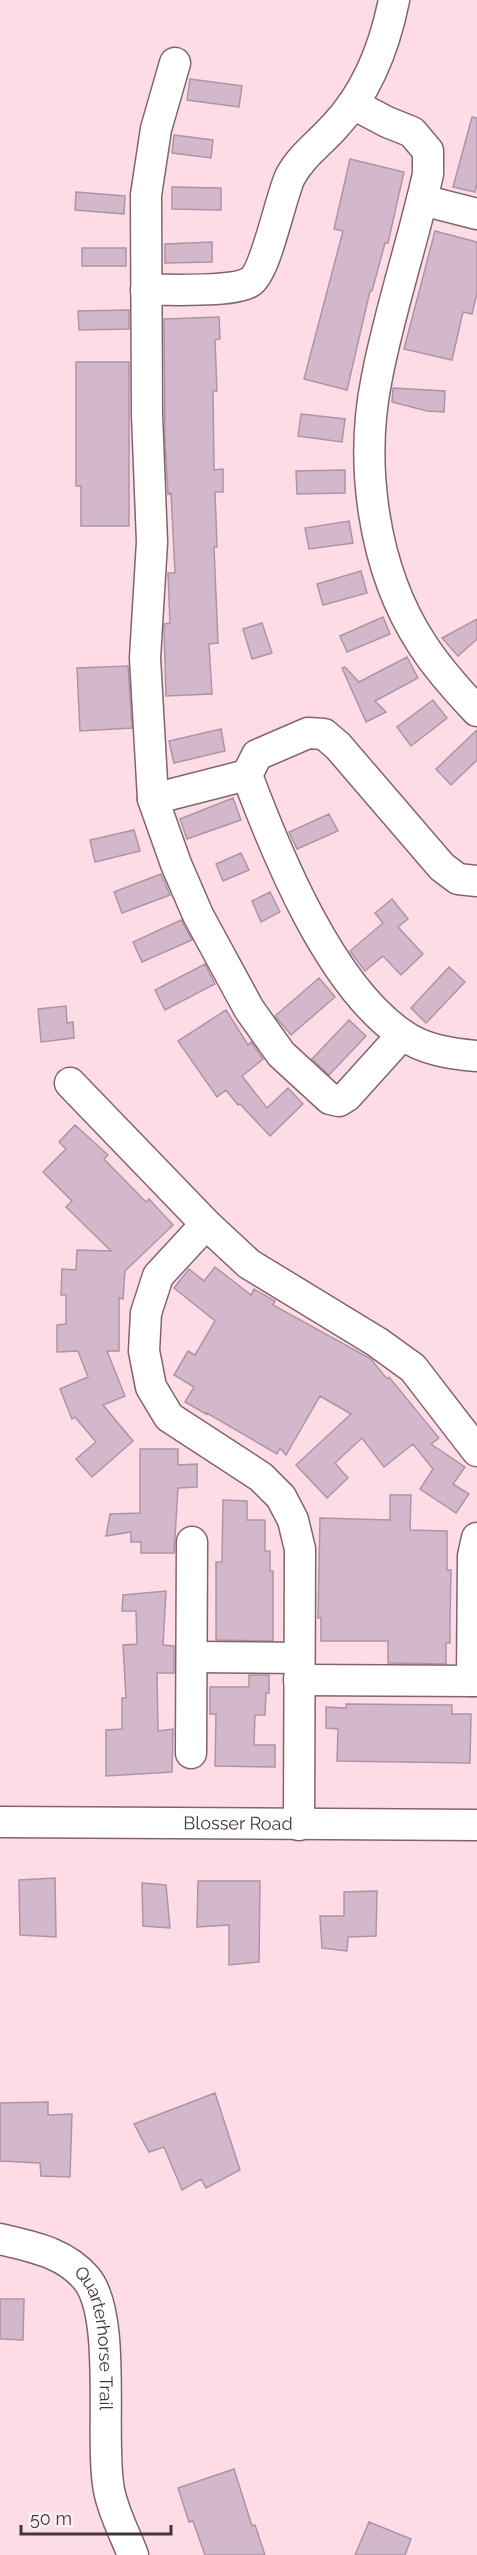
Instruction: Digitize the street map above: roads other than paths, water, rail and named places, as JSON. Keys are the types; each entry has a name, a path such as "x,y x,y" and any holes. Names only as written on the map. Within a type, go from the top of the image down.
{"street":[{"path":"146,290 231,288 251,282 262,266 282,194 294,169 313,146 335,127 353,104 376,62 394,0"},
{"path":"175,63 156,129 146,195 147,415 152,542 144,658 153,800 176,864 198,915 249,1009 281,1054 330,1099 339,1101 347,1096 402,1035"},
{"path":"353,104 412,132 428,151 428,174 377,377 369,431 371,491 380,544 398,597 421,643 448,681 477,711"},
{"path":"422,200 477,214"},
{"path":"477,881 458,879 442,867 338,746 324,734 308,733 257,755 247,775 263,817 293,883 328,950 352,985 379,1015 402,1035 424,1046 477,1056"},
{"path":"153,800 247,775"},
{"path":"70,1083 206,1224 249,1264 377,1342 413,1368 477,1451"},
{"path":"206,1224 158,1276 146,1313 144,1351 151,1387 169,1417 261,1477 281,1497 294,1520 300,1549 298,1825"},
{"path":"192,1657 299,1669 474,1681 472,1556 477,1538"},
{"path":"191,1753 192,1542"},
{"name":"Blosser Road","path":"0,1822 477,1825"},
{"name":"Quarterhorse Trail","path":"0,2239 47,2251 68,2261 87,2279 96,2295 105,2363 105,2458 109,2492 133,2555"}]}
